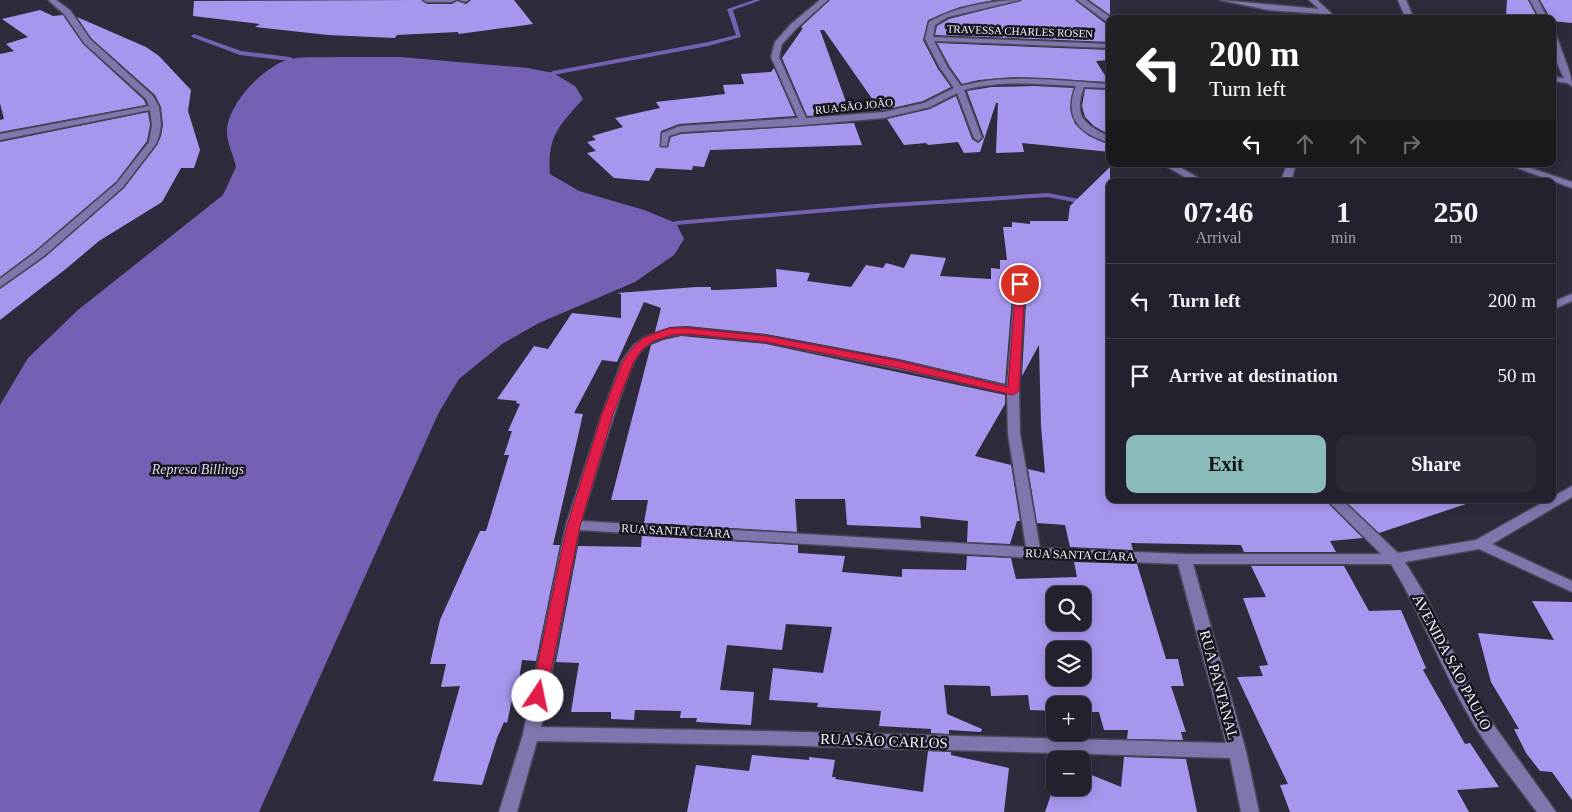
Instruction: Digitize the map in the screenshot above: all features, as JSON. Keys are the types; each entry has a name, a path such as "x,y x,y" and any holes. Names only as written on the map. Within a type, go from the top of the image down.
{"street":[{"path":"0,284 47,248 120,185 153,142 156,133 155,107 150,98 87,41 67,12 52,0"},
{"path":"427,0 452,0"},
{"path":"804,122 775,57 778,44 794,26 824,0"},
{"path":"978,138 959,89 944,68 929,39 932,24 946,15 1016,0"},
{"path":"1081,0 1106,17"},
{"path":"1224,0 1321,15"},
{"path":"1313,0 1327,15"},
{"path":"1402,0 1408,15"},
{"path":"1534,0 1542,15"},
{"name":"TRAVESSA CHARLES ROSEN","path":"929,39 1106,46"},
{"path":"1556,45 1570,82"},
{"path":"1556,79 1570,82"},
{"name":"RUA SÃO JOÃO","path":"664,144 665,135 680,129 804,122 900,112 926,105 959,89 986,82 1106,86"},
{"path":"1081,84 1075,100 1074,113 1077,119 1087,128 1106,138"},
{"path":"0,137 155,107"},
{"path":"1173,167 1194,178"},
{"path":"1518,167 1549,178"},
{"path":"1556,180 1572,186"},
{"path":"1020,284 1013,391 1014,434 1034,553"},
{"path":"1556,305 1572,297"},
{"path":"508,812 531,734 573,526 608,414 628,361 638,347 659,334 670,332 687,331 766,339 899,365 1013,391"},
{"name":"RUA SANTA CLARA","path":"1556,500 1572,491"},
{"name":"AVENIDA SÃO PAULO","path":"1337,503 1395,558 1416,593 1472,707 1499,748 1547,812"},
{"name":"RUA SANTA CLARA","path":"573,526 1034,553 1184,559 1395,558 1480,544 1551,503"},
{"path":"1480,544 1572,587"},
{"name":"RUA PANTANAL","path":"1184,559 1237,751 1250,812"},
{"name":"RUA SÃO CARLOS","path":"531,734 766,738 1237,751"}],"water":[{"name":"Represa Billings","path":"400,57 528,68 553,73 575,86 583,99 556,132 551,150 550,174 579,191 644,210 676,223 684,239 674,255 635,282 539,323 502,344 459,379 439,412 259,812 0,812 0,405 28,358 78,310 223,195 236,167 227,134 228,123 232,111 240,99 259,78 281,63 297,58"}],"building":[{"path":"421,0 427,4 452,4 457,1 466,4 471,0 514,0 533,24 459,34 458,32 397,35 395,38 328,35 255,27 260,24 193,16 194,1"},
{"path":"830,0 994,0 960,7 928,20 923,40 938,69 951,87 923,101 884,110 880,110 824,30 820,30 850,113 807,116 782,58 803,28 801,28 803,25"},
{"path":"1022,0 1075,0 1106,24 1106,42 935,35 937,26 949,19"},
{"path":"1089,0 1110,0 1110,15"},
{"path":"1507,0 1528,0 1536,15 1506,15"},
{"path":"1540,0 1572,0 1572,23 1556,21 1556,15 1549,15"},
{"path":"40,10 53,16 63,15 83,44 144,100 146,105 0,132 0,120 4,119 0,103 0,54 14,51 6,44 28,37 2,19"},
{"path":"77,17 146,47 159,56 191,90 188,111 200,150 194,168 181,168 162,202 99,241 0,320 0,289 45,257 124,188 157,145 161,136 163,125 161,107 155,95 91,38"},
{"path":"937,43 1106,50 1106,60 1096,61 1106,77 1106,82 1016,77 979,80 962,84"},
{"path":"774,68 795,116 679,124 661,131 660,147 668,147 671,137 681,134 854,123 862,145 710,150 704,167 693,166 692,170 656,168 649,181 614,178 587,153 596,151 587,142 596,140 592,136 623,127 615,118 660,108 656,102 725,94 723,85 744,84 741,74 771,72"},
{"path":"1034,86 1074,88 1070,107 1075,124 1089,136 1106,143 1106,152 1022,143 1024,152 996,153 998,103 996,103 980,152 964,153 958,142 904,145 887,119 930,109 956,96 972,139 978,143 984,137 967,91 992,87"},
{"path":"1085,89 1106,90 1106,133 1094,126 1085,117 1082,106"},
{"path":"148,112 150,125 147,141 116,182 35,251 0,277 0,142"},
{"path":"1110,167 1110,178 1106,178 1106,503 1328,503 1363,538 1330,541 1336,552 1244,552 1241,545 1131,543 1133,550 1070,547 1065,525 1037,523 1028,469 1045,473 1041,426 1039,345 1022,376 1027,284 1021,279 1013,284 1005,384 899,359 766,334 687,326 670,327 655,332 661,308 644,302 617,362 602,360 574,413 583,414 553,545 560,545 536,661 522,660 519,680 516,681 507,723 504,722 497,738 482,785 433,781 460,686 441,687 446,664 430,664 440,620 480,531 486,531 509,455 504,455 512,431 508,431 520,404 516,403 517,401 497,399 534,346 548,349 572,313 621,318 621,294 617,293 696,287 711,287 711,290 717,290 777,287 776,269 810,273 807,281 851,287 866,265 883,268 886,263 904,268 911,254 946,258 940,276 991,279 991,268 1000,269 1000,260 1007,260 1003,227 1012,227 1012,222 1030,224 1030,221 1068,221 1070,206"},
{"path":"681,336 766,344 1005,395 1005,404 975,456 1011,465 1020,521 1017,521 1010,544 967,542 968,521 920,516 921,528 847,525 845,499 795,499 797,532 644,523 648,500 611,500 651,345"},
{"path":"1347,503 1469,503 1379,533"},
{"path":"642,536 798,545 798,553 845,556 842,572 902,577 902,569 966,570 967,556 1011,558 1016,579 1077,577 1074,562 1137,564 1166,659 1178,659 1184,686 1171,686 1186,732 1181,732 1183,740 1127,739 1128,730 1104,730 1099,712 1091,712 1091,696 1046,696 1046,711 1030,710 1028,695 991,696 990,686 944,685 947,714 982,729 981,732 949,730 949,734 931,733 931,729 879,726 881,711 817,707 818,703 769,700 773,668 823,673 832,627 786,624 782,650 727,645 720,690 754,692 751,725 696,722 697,718 680,718 681,711 635,710 634,720 611,719 611,712 571,712 579,663 556,662 578,546 641,547"},
{"path":"1251,566 1344,566 1369,611 1401,610 1426,668 1423,670 1465,744 1470,743 1499,787 1457,790 1469,812 1290,812 1280,785 1288,784 1237,677 1263,676 1259,666 1268,665 1243,598 1266,597"},
{"path":"1532,601 1572,602 1572,800 1552,772 1540,771 1526,753 1514,729 1519,729 1491,682 1478,633 1554,640"},
{"path":"928,751 951,752 951,755 1009,768 1004,812 687,812 696,765 749,771 752,755 809,760 809,757 835,760 832,777 836,777 835,779 923,792"},
{"path":"1124,757 1186,759 1197,812 1045,812 1051,796 1091,796 1091,775 1121,787"}],"waterway":[{"path":"553,73 708,44 739,36 730,9 759,0"},
{"path":"194,36 240,53 290,59"},
{"path":"676,223 876,206 1048,195 1106,206"}],"route":[{"path":"538,696 573,526 608,414 628,361 638,347 659,334 670,332 687,331 766,339 899,365 1013,391 1020,284"}]}
